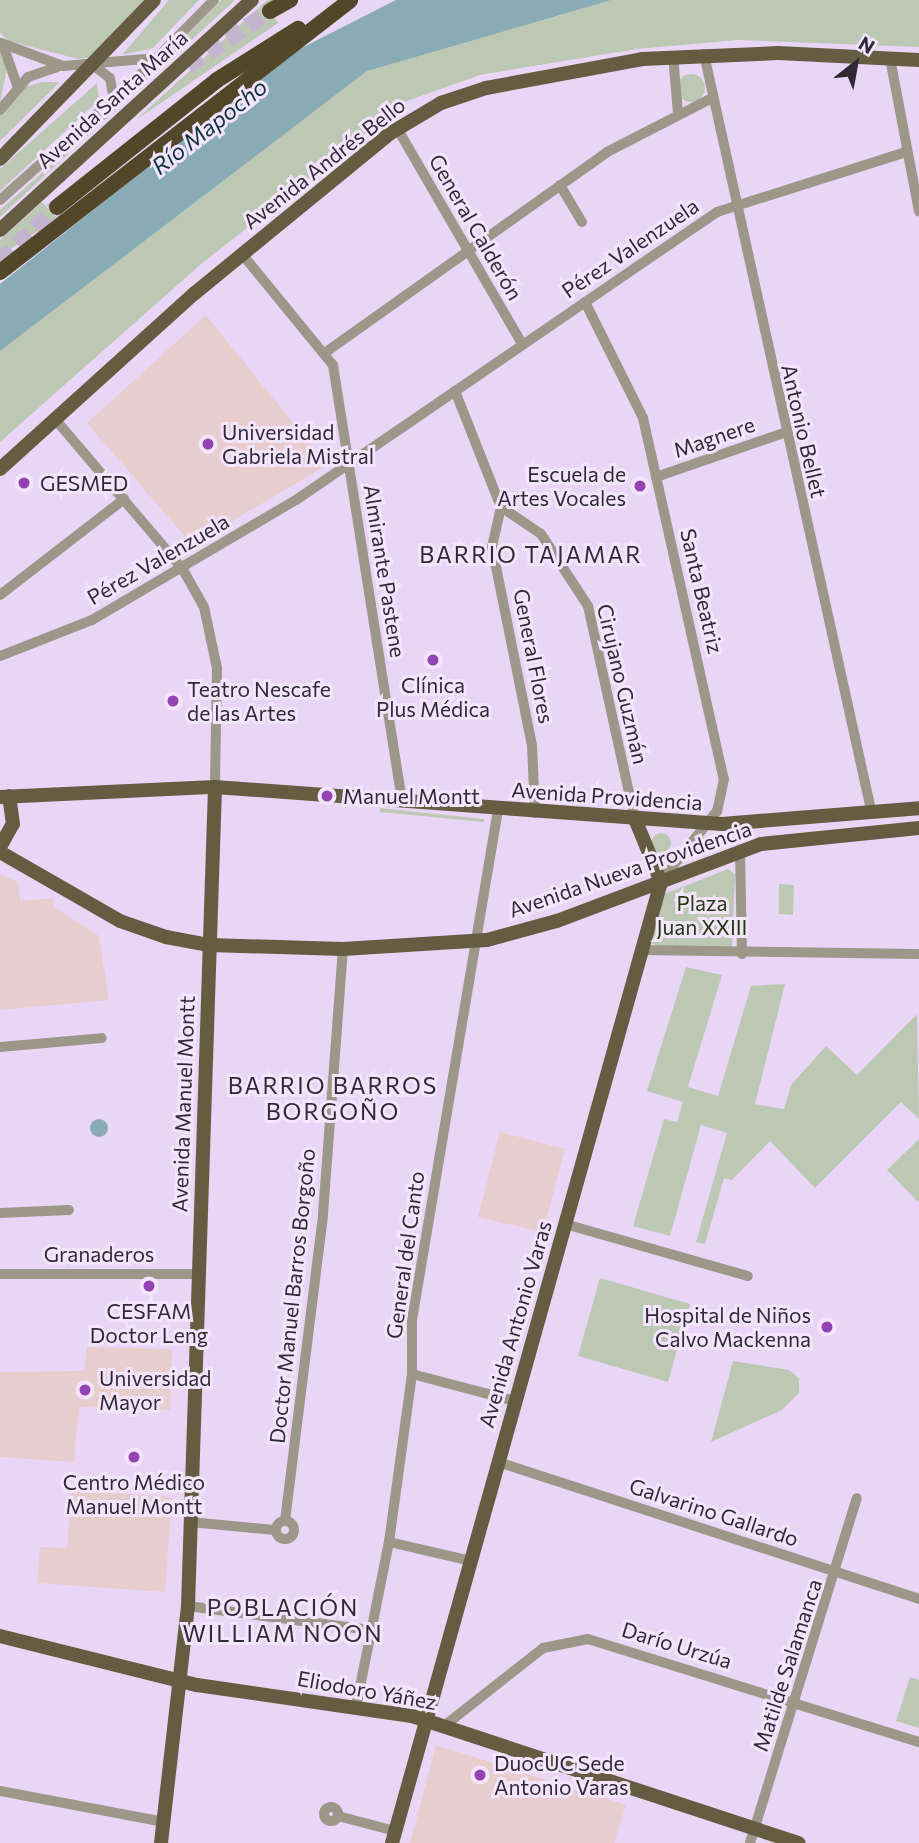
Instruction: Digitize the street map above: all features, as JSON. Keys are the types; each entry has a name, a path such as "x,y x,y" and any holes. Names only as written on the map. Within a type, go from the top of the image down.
{"highway":[{"path":"270,11 290,0"},
{"path":"57,206 239,64 351,1"},
{"path":"0,270 22,256 351,1"}],"main road":[{"path":"0,159 111,49 154,0"},
{"name":"Avenida Santa María","path":"0,230 252,0"},
{"name":"Avenida Andrés Bello","path":"0,469 242,254 397,128 486,88 673,56 704,54 919,60"},
{"name":"Avenida Providencia","path":"4,797 215,787 402,800 536,813 709,823 872,814 919,808"},
{"name":"Avenida Manuel Montt","path":"161,1843 183,1682 188,1606 215,787"},
{"path":"0,846 13,824 4,797"},
{"path":"635,819 661,882"},
{"name":"Avenida Nueva Providencia","path":"0,852 120,921 209,945 343,949 477,941 556,921 740,851 788,839 919,828"},
{"name":"Avenida Antonio Varas","path":"393,1837 661,882"},
{"name":"Eliodoro Yáñez","path":"0,1636 183,1682 426,1720 752,1836 799,1843"}],"street":[{"path":"0,200 114,100 214,0"},
{"path":"0,42 63,66"},
{"path":"0,42 18,88"},
{"name":"Antonio Bellet","path":"704,54 710,99 733,204 872,814"},
{"path":"673,56 678,113"},
{"path":"0,110 18,88 35,74 63,66 159,57"},
{"path":"890,58 919,211"},
{"path":"91,65 110,78 114,100"},
{"path":"326,352 560,186 678,113 710,99"},
{"name":"General Calderón","path":"397,128 522,344"},
{"name":"Pérez Valenzuela","path":"0,656 71,631 182,568 349,464 522,344 733,204 906,152"},
{"path":"560,186 582,222"},
{"name":"Almirante Pastene","path":"242,254 326,352 349,464 402,800"},
{"name":"Santa Beatriz","path":"585,302 639,406 724,779 724,798 709,823 661,882"},
{"path":"455,391 501,507"},
{"name":"Avenida Manuel Montt","path":"55,419 182,568 204,607 215,645 215,787"},
{"name":"Magnere","path":"656,477 784,433"},
{"path":"0,595 124,499"},
{"name":"General Flores","path":"501,507 492,547 532,745 536,813"},
{"name":"Cirujano Guzmán","path":"501,507 541,534 588,606 635,819"},
{"name":"General del Canto","path":"356,1707 389,1542 412,1374 412,1320 498,810"},
{"path":"740,851 742,954"},
{"name":"Doctor Manuel Barros Borgoño","path":"275,1530 281,1539 291,1538 294,1527 285,1521 323,1214 343,949"},
{"path":"640,950 742,954 919,954"},
{"path":"0,1047 102,1038"},
{"path":"0,1213 69,1210"},
{"path":"565,1224 748,1276"},
{"name":"Granaderos","path":"0,1274 199,1274"},
{"path":"412,1374 515,1401"},
{"name":"Galvarino Gallardo","path":"498,1462 919,1599"},
{"name":"Matilde Salamanca","path":"752,1836 837,1573 857,1497"},
{"path":"190,1522 275,1530 285,1521"},
{"path":"389,1542 471,1561"},
{"path":"188,1606 370,1630"},
{"name":"Darío Urzúa","path":"444,1726 533,1654 570,1639 605,1642 919,1742"},
{"path":"0,1791 164,1822"},
{"path":"338,1816 393,1837"}],"shaded area":[{"name":"Universidad Gabriela Mistral","path":"206,315 327,465 192,545 87,423"},
{"path":"0,874 18,882 20,901 53,898 54,907 99,936 109,1000 0,1010"},
{"path":"500,1132 565,1149 543,1232 478,1217"},
{"name":"Universidad Mayor","path":"87,1347 172,1349 170,1410 79,1407 74,1462 0,1457 0,1372 84,1371"},
{"path":"71,1490 172,1497 165,1592 37,1583 40,1547 67,1548"},
{"name":"DuocUC Sede Antonio Varas","path":"436,1745 626,1805 614,1843 410,1843"}],"green space":[{"path":"0,0 144,0 94,57 78,59 9,41 0,33"},
{"path":"169,0 199,0 153,48 122,55"},
{"path":"221,0 235,0 0,217 0,210 123,101"},
{"path":"267,0 275,0 267,5 278,23 136,120"},
{"path":"396,0 598,0 538,18 611,0 919,0 919,47 738,40 637,49 480,75 407,101 200,265 0,442 0,288 292,53"},
{"path":"0,52 7,68 0,103"},
{"path":"691,74 701,78 705,88 701,98 691,102 681,98 677,88 681,78"},
{"path":"42,82 60,82 0,141 0,115 25,87"},
{"path":"97,83 99,100 0,191 0,169"},
{"path":"42,202 57,218 0,256 0,240"},
{"path":"380,808 484,819 484,822 380,812"},
{"path":"661,833 668,836 671,843 668,850 661,853 654,850 651,843 654,836"},
{"path":"701,837 733,837 734,840 697,856"},
{"name":"Plaza Juan XXIII","path":"728,869 735,874 732,949 656,946 648,940 664,894"},
{"path":"779,884 794,885 793,915 779,914"},
{"path":"686,967 722,975 688,1087 718,1096 751,986 785,984 755,1104 784,1109 791,1085 826,1046 857,1075 917,1014 919,1119 901,1102 815,1188 770,1141 732,1180 724,1178 705,1244 696,1242 727,1133 701,1125 670,1236 633,1226 664,1119 677,1122 683,1102 647,1091"},
{"path":"919,1139 919,1201 918,1202 887,1170"},
{"path":"600,1278 690,1304 668,1382 578,1356"},
{"path":"733,1361 789,1370 799,1378 799,1393 782,1410 711,1442"},
{"path":"910,1677 919,1680 919,1728 896,1721"}],"water":[{"name":"Río Mapocho","path":"396,0 611,0 367,71 0,351 0,284 290,54"},
{"path":"99,1119 105,1122 108,1128 105,1134 99,1137 93,1134 90,1128 93,1122"}],"tunnel":[{"path":"188,66 270,11"},
{"path":"0,261 57,207"}],"place":[{"name":"Universidad Gabriela Mistral","path":"208,444"},
{"name":"GESMED","path":"24,483"},
{"name":"Escuela de Artes Vocales","path":"640,486"},
{"name":"Clínica Plus Médica","path":"433,660"},
{"name":"Teatro Nescafe de las Artes","path":"173,701"},
{"name":"Manuel Montt","path":"327,796"},
{"name":"CESFAM Doctor Leng","path":"149,1286"},
{"name":"Hospital de Niños Calvo Mackenna","path":"827,1327"},
{"name":"Universidad Mayor","path":"85,1390"},
{"name":"Centro Médico Manuel Montt","path":"134,1457"},
{"name":"DuocUC Sede Antonio Varas","path":"480,1775"}],"district":[{"name":"BARRIO TAJAMAR","path":"531,554"},
{"name":"BARRIO BARROS BORGOÑO","path":"333,1098"},
{"name":"POBLACIÓN WILLIAM NOON","path":"283,1620"}]}
